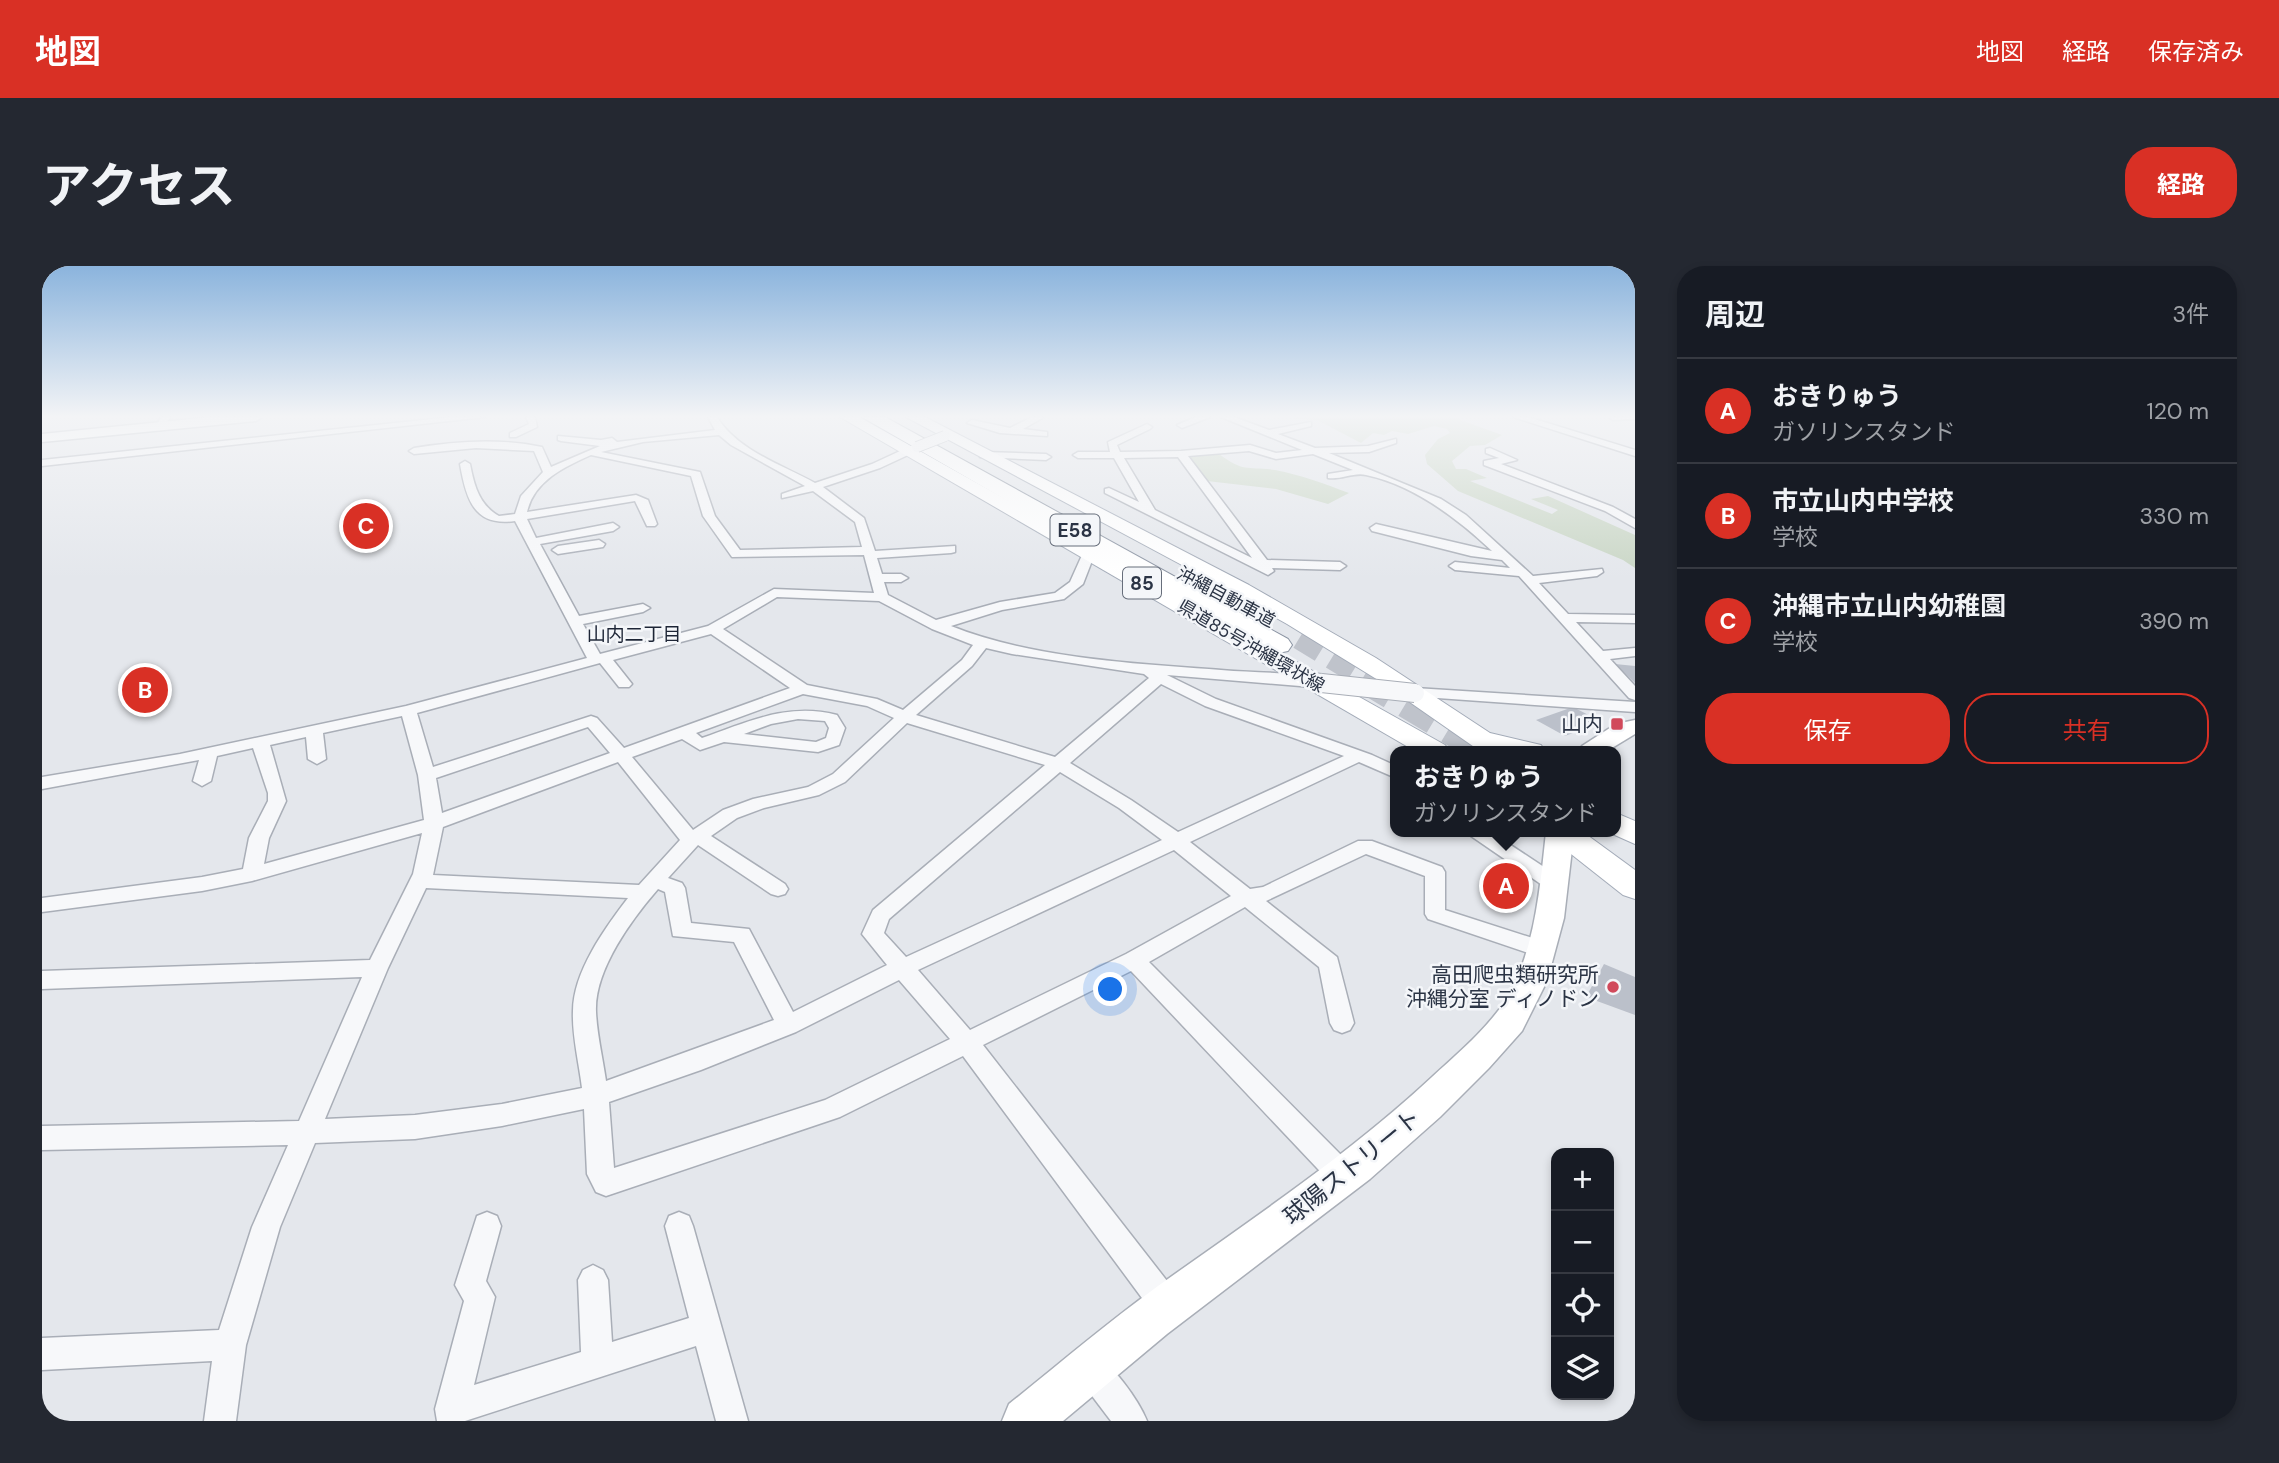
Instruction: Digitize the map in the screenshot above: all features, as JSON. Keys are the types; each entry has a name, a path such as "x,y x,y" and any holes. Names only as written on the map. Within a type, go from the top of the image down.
{"highway":[{"name":"沖縄自動車道","path":"967,471 1278,645"},
{"name":"沖縄自動車道","path":"992,471 1300,637"}],"main road":[{"name":"県道85号沖縄環状線","path":"949,471 1426,746"},
{"name":"85","path":"1015,471 1220,577 1329,639 1415,693 1489,745"},
{"path":"1599,746 1625,729 1635,727"},
{"name":"球陽ストリート","path":"1026,1421 1167,1306 1343,1176 1429,1105 1493,1041 1521,1003 1540,949 1555,884 1560,837"},
{"path":"1568,837 1635,887"}],"street":[{"path":"466,471 471,497 497,520 636,498 642,500 651,524"},
{"path":"548,471 527,496 520,516 576,621 600,659 624,684"},
{"path":"680,471 696,474 709,516 736,554 951,549"},
{"path":"784,471 815,487 860,520 882,597"},
{"path":"786,496 862,471"},
{"path":"1128,471 1150,511"},
{"path":"1109,491 1268,570 1195,471"},
{"path":"1332,476 1365,471 1437,501 1462,517 1507,557 1635,695"},
{"path":"1507,471 1609,509 1635,524"},
{"path":"536,547 613,527"},
{"path":"1376,528 1471,552 1507,557"},
{"path":"1198,536 1243,538"},
{"path":"536,547 599,544"},
{"path":"937,626 1000,606 1059,596 1076,584 1089,553"},
{"path":"1263,564 1340,566"},
{"path":"1455,566 1526,577 1597,572"},
{"path":"877,578 901,578"},
{"path":"42,783 209,753 408,710 713,629 774,593 839,598 882,597 937,626 982,643 1151,673 1312,682 1415,693 1635,707"},
{"path":"1059,596 1077,607"},
{"path":"576,621 643,608"},
{"path":"1563,618 1635,619"},
{"path":"713,629 802,689 871,702 906,717 1059,764 1125,804 1175,840 1329,963 1342,1024"},
{"path":"982,643 967,663 839,778 813,791 759,803 730,814 694,838 649,886 611,935 589,983 584,1010 596,1096 601,1174 606,1183 831,1109 1134,960 1245,897 1266,894 1366,846 1435,872 1435,914 1540,949"},
{"path":"1597,656 1635,652"},
{"path":"1151,673 1261,723 1359,756 1390,770"},
{"path":"1151,673 1059,764 880,915 873,934 900,969 967,1043 1167,1306"},
{"path":"42,905 202,884 252,874 434,823 802,689"},
{"path":"220,1421 230,1345 266,1227 377,968 420,881 434,823 427,775 408,710"},
{"path":"684,732 700,745 796,712 815,712 831,718 837,728 834,741 818,747 725,737"},
{"path":"427,775 591,721 622,754 646,788 694,838 778,889"},
{"path":"314,730 317,759"},
{"path":"252,874 259,838 277,801 277,793 262,752 262,741"},
{"path":"202,781 209,753"},
{"path":"42,1138 415,1127 502,1115 596,1096 692,1063 788,1025 900,969 1359,756"},
{"path":"1485,837 1555,884"},
{"path":"420,881 675,888 681,930 741,935 788,1025"},
{"path":"1134,960 1343,1176"},
{"path":"42,980 377,968"},
{"path":"451,1415 480,1297 470,1285 488,1226"},
{"path":"679,1226 732,1421"},
{"path":"593,1280 597,1363"},
{"path":"451,1415 708,1327"},
{"path":"42,1354 230,1345"},
{"path":"1091,1369 1131,1421"}],"green space":[{"path":"1197,471 1280,471 1349,493 1328,504 1276,489 1207,481"},
{"path":"1435,471 1470,471 1487,478 1470,481 1552,514 1558,510 1531,499 1548,496 1635,535 1635,568 1623,560 1458,491"}],"building":[{"path":"1615,664 1635,666 1635,683"},
{"path":"1573,707 1602,722 1565,736 1536,720"},
{"name":"高田爬虫類研究所 沖縄分室 ディノドン","path":"1604,964 1635,977 1635,1015 1586,997"}],"tunnel":[{"path":"1300,637 1367,678"},
{"path":"1364,676 1481,746"}],"place":[{"name":"沖縄市立山内幼稚園","path":"366,526"},
{"name":"市立山内中学校","path":"145,690"},
{"name":"山内","path":"1617,724"},
{"name":"おきりゅう","path":"1506,886"},
{"name":"高田爬虫類研究所 沖縄分室 ディノドン","path":"1613,987"}],"district":[{"name":"山内二丁目","path":"634,634"}]}
